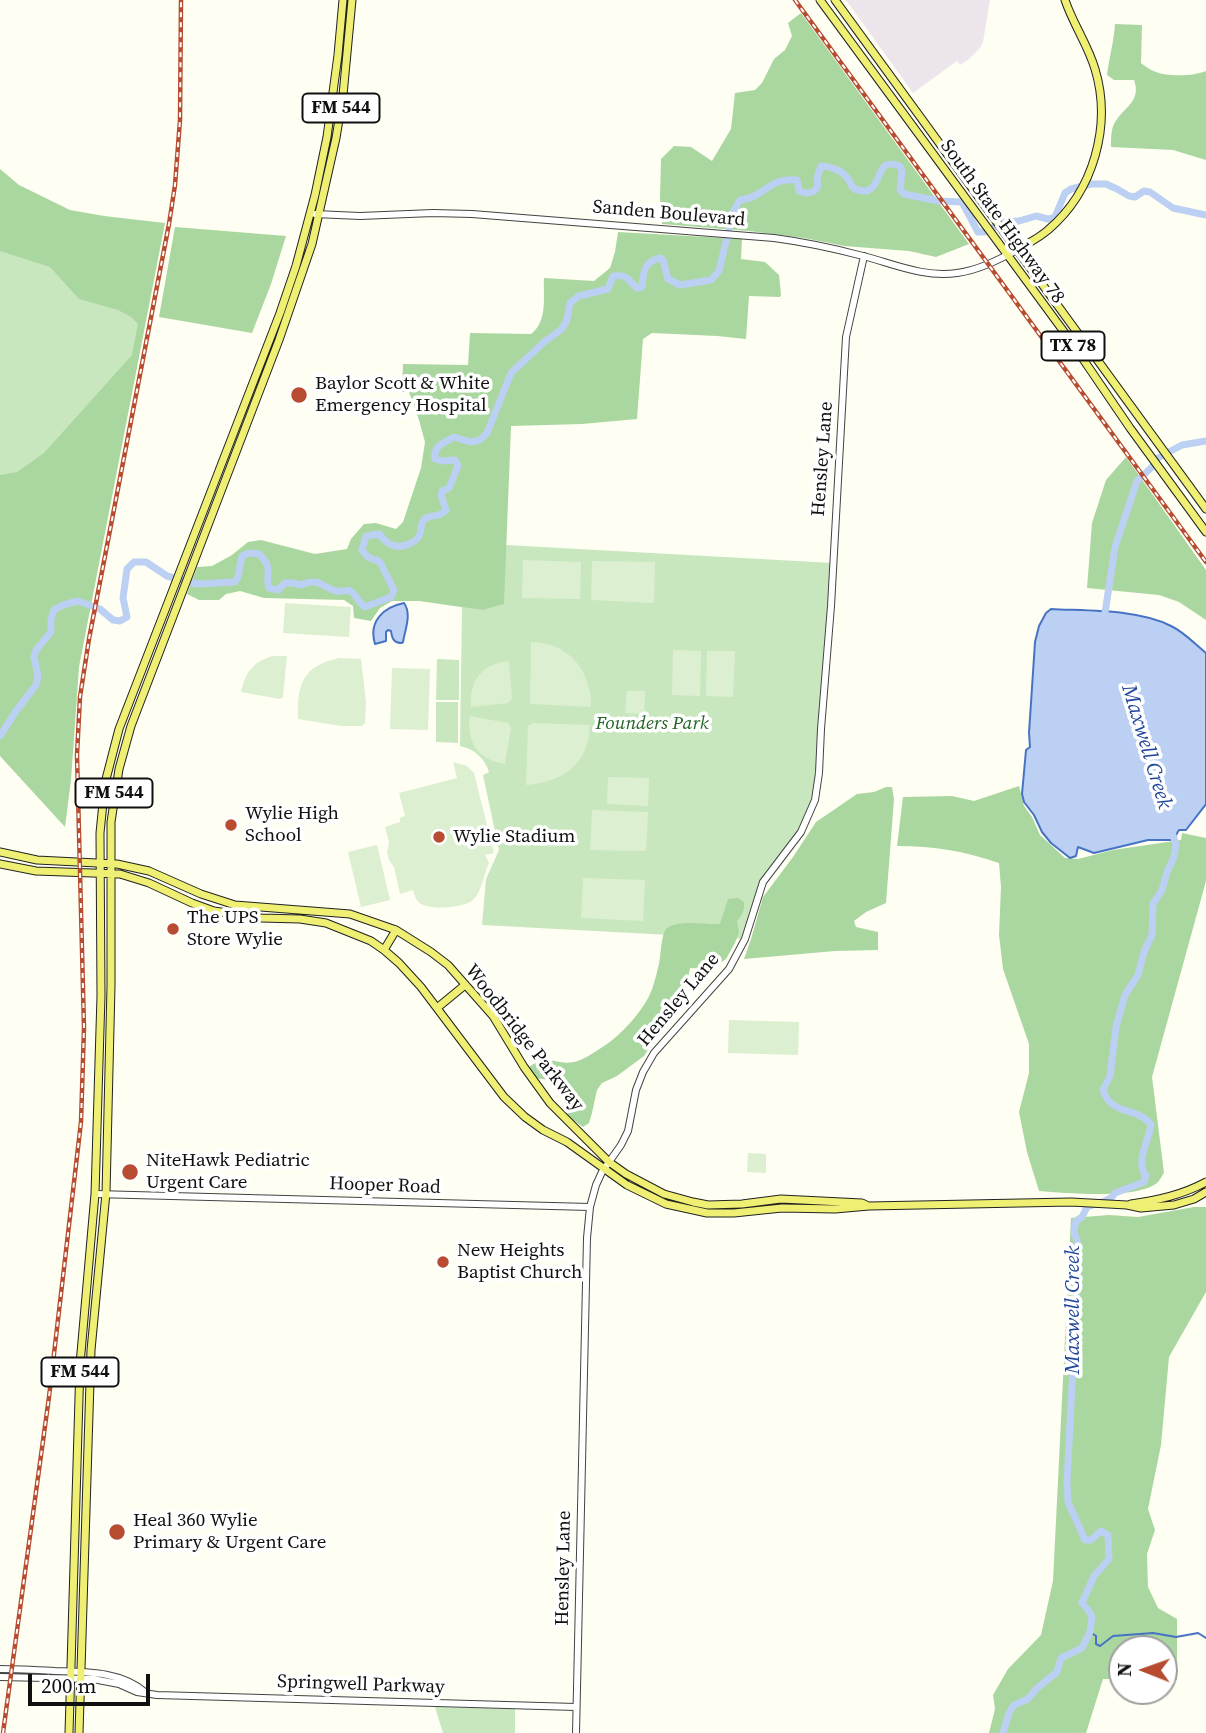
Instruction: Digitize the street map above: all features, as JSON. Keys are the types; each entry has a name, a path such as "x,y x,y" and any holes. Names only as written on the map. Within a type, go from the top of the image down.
{"main road":[{"name":"FM 544","path":"69,1733 80,1364 95,1194 101,996 100,833 105,783 113,748 131,696 280,313 303,242 327,137 343,0"},
{"name":"FM 544","path":"79,1733 92,1333 106,1193 111,986 111,822 119,769 131,726 290,312 309,253 336,138 352,0"},
{"name":"South State Highway 78","path":"820,0 1206,531"},
{"name":"South State Highway 78","path":"835,0 1206,509"},
{"path":"1017,250 1050,229 1061,217 1081,190 1097,150 1102,120 1100,87 1095,67 1065,0"},
{"path":"339,49 348,49"},
{"path":"241,413 250,417"},
{"path":"131,696 141,700"},
{"name":"Woodbridge Parkway","path":"0,852 37,860 110,863 145,870 235,905 350,914 396,930 447,965 493,1016 524,1067 550,1102 606,1165 627,1185 666,1204 734,1213 780,1199 862,1203 869,1206 1071,1202 1140,1208 1166,1206 1194,1199 1206,1192"},
{"name":"Woodbridge Parkway","path":"0,864 36,872 120,874 138,878 214,911 327,923 353,933 384,950 399,963 437,1008 504,1097 524,1116 606,1165"},
{"path":"169,892 174,881"},
{"path":"234,915 235,905"},
{"path":"300,909 300,919"},
{"path":"384,950 396,930"},
{"path":"437,1008 465,985"},
{"path":"97,1087 108,1088"},
{"name":"Woodbridge Parkway","path":"1127,1205 1176,1195 1206,1182"},
{"path":"91,1243 93,1274 98,1276"},
{"path":"78,1447 81,1474 86,1483"},
{"path":"74,1561 85,1561"}],"street":[{"name":"Sanden Boulevard","path":"310,213 472,214 710,232 817,244 917,271 943,274 984,267 1017,250"},
{"name":"Hensley Lane","path":"576,1733 587,1238 590,1207 596,1185 606,1165 628,1131 636,1090 648,1063 729,968 745,939 762,882 801,832 815,800 831,607 846,337 864,256"},
{"name":"Hooper Road","path":"95,1194 590,1207"},
{"name":"Springwell Parkway","path":"0,1669 70,1675"},
{"path":"23,1670 23,1678"},
{"name":"Springwell Parkway","path":"0,1677 99,1673 122,1679 156,1695 576,1707"}],"shaded area":[{"path":"846,0 990,0 980,48 968,60 960,65 957,61 913,93"}],"green space":[{"path":"801,13 969,244 936,257 909,251 844,246 749,231 662,224 661,159 674,146 691,147 712,161 731,129 735,93 755,90 762,83 774,59 785,50 792,36 788,23"},
{"path":"1115,24 1142,25 1141,63 1152,70 1174,75 1206,71 1206,160 1173,150 1111,147 1114,124 1136,94 1134,80 1114,80 1107,75"},
{"path":"0,169 19,185 70,210 165,223 79,667 65,827 0,756 0,475 17,472 44,453 132,355 138,324 118,310 79,299 50,267 0,251"},
{"path":"0,217 150,279 102,512 0,476"},
{"path":"175,227 286,236 252,333 159,317"},
{"path":"618,232 742,239 741,259 765,262 779,275 781,295 749,296 746,339 652,333 643,339 637,419 511,426 504,604 482,610 419,601 392,601 380,608 371,621 354,618 353,606 344,600 264,598 240,591 226,594 219,600 199,600 187,594 197,567 212,566 248,542 261,540 315,554 347,549 351,539 364,524 376,523 396,529 403,522 421,468 425,442 409,392 402,392 403,364 468,365 470,333 531,334 542,316 544,278 594,281 610,268"},
{"path":"1126,457 1206,570 1206,620 1179,602 1159,595 1087,588 1092,523 1106,480"},
{"name":"Founders Park","path":"506,545 833,563 815,800 793,842 766,878 745,939 482,925 486,879 499,850 483,775 489,772 478,755 460,746 462,607 482,610"},
{"path":"523,560 581,562 580,599 522,598"},
{"path":"592,561 655,562 654,603 591,600"},
{"path":"285,603 351,607 349,637 283,633"},
{"path":"531,642 556,647 575,661 587,682 591,707 530,703"},
{"path":"673,650 701,651 700,696 672,695"},
{"path":"707,651 735,651 733,697 706,696"},
{"path":"274,656 287,656 283,697 280,699 241,692 252,668"},
{"path":"339,658 361,659 366,702 365,723 362,726 341,726 298,719 299,696 304,679 317,666"},
{"path":"437,659 459,660 459,700 436,700"},
{"path":"509,661 512,699 508,703 471,707 472,689 479,675 491,666"},
{"path":"392,668 430,669 428,730 390,729"},
{"path":"627,691 645,691 644,714 625,713"},
{"path":"436,702 458,702 458,743 436,742"},
{"path":"470,716 508,723 511,728 505,764 488,759 476,749 470,734"},
{"path":"533,723 590,725 585,750 572,768 551,780 526,785 528,726"},
{"name":"Wylie Stadium","path":"453,762 467,766 474,773 494,853 485,855 489,863 474,899 457,906 426,906 419,903 413,890 400,894 394,867 387,853 389,842 385,827 400,822 400,818 405,816 399,793 457,778"},
{"path":"608,777 649,778 648,806 607,804"},
{"path":"1019,786 1024,806 1040,835 1065,858 1078,859 1113,850 1181,840 1182,833 1206,838 1206,881 1152,1077 1164,1173 1156,1184 1143,1189 1115,1194 1039,1191 1019,1112 1029,1073 1029,1044 1003,969 999,935 999,863 949,850 897,846 903,797 952,796 974,801"},
{"path":"892,787 894,799 886,903 854,921 856,927 878,932 878,950 744,959 763,897 816,822 857,794"},
{"path":"592,810 648,812 646,851 590,850"},
{"path":"377,845 390,900 361,907 348,852"},
{"path":"583,878 645,880 643,921 581,918"},
{"path":"738,898 744,902 744,908 737,921 739,932 726,959 712,969 690,968 685,992 644,1056 617,1076 602,1083 597,1090 589,1123 583,1127 568,1116 564,1086 555,1081 536,1078 528,1068 547,1060 567,1063 578,1061 613,1040 634,1018 649,996 667,928 686,923 720,924 728,899"},
{"path":"729,1020 799,1022 798,1055 728,1053"},
{"path":"748,1153 766,1154 766,1173 747,1172"},
{"path":"1206,1207 1206,1292 1169,1357 1161,1445 1148,1509 1155,1530 1147,1554 1148,1587 1158,1608 1177,1619 1177,1635 1108,1635 1108,1679 1103,1679 1086,1733 989,1733 995,1709 993,1695 1008,1669 1041,1635 1053,1581 1071,1218 1109,1215 1138,1217"},
{"path":"435,1707 515,1709 515,1733 443,1733"}],"water":[{"path":"404,603 408,617 403,642 395,641 388,630 386,641 375,644 374,628 379,616"},
{"path":"1051,609 1144,616 1180,631 1206,653 1206,804 1186,830 1179,830 1175,841 1148,840 1094,853 1078,847 1076,856 1070,858 1051,843 1024,802 1022,794 1026,750 1030,747 1035,642 1039,626"}],"waterway":[{"path":"0,736 36,685 38,676 34,657 36,650 51,632 54,610 78,601 100,609 113,620 120,621 127,617 123,598 127,569 134,562 146,562 167,576 197,584 235,582 242,556 249,553 259,554 267,564 269,588 278,590 285,583 301,585 315,582 335,591 349,590 365,607 391,597 394,590 380,562 368,557 362,550 366,536 379,534 392,545 408,544 416,540 424,520 446,510 442,491 449,488 458,466 455,460 435,459 437,448 454,437 470,442 480,440 487,433 511,373 562,329 567,320 570,303 579,296 608,289 613,276 625,277 637,288 642,287 648,265 660,258 668,279 680,285 711,280 719,271 733,212 740,200 752,197 777,182 797,180 799,191 812,192 818,186 817,178 821,166 825,166 843,174 855,189 867,191 873,187 883,168 892,164 900,166 900,190 904,194 939,201 962,202 978,232 984,232 1004,222 1036,216 1048,219 1055,217 1065,193 1091,184 1106,184 1135,197 1144,191 1150,192 1173,208 1206,215"},
{"name":"Maxwell Creek","path":"1107,620 1105,613 1115,547 1137,481 1158,458 1182,445 1206,441"},
{"name":"Maxwell Creek","path":"1003,1733 1014,1705 1028,1699 1057,1672 1061,1658 1082,1648 1090,1632 1092,1617 1082,1603 1094,1576 1109,1559 1108,1535 1101,1531 1091,1540 1085,1540 1068,1502 1078,1245 1074,1231 1076,1221 1082,1217 1087,1207 1144,1182 1146,1176 1142,1158 1151,1125 1146,1119 1112,1104 1103,1090 1110,1076 1116,1027 1125,995 1138,975 1152,935 1153,904 1162,890 1174,857 1176,845 1172,832"},
{"path":"1090,1632 1096,1636 1096,1644 1100,1646 1113,1636 1153,1633 1176,1637 1198,1633 1206,1638"}],"railway":[{"path":"3,1733 49,1397 81,1122 84,1028 77,755 80,697 175,185 180,120 181,0"},
{"path":"795,0 1206,562"}],"place":[{"name":"Baylor Scott & White Emergency Hospital","path":"299,395"},
{"name":"Wylie High School","path":"231,825"},
{"name":"Wylie Stadium","path":"439,837"},
{"name":"The UPS Store Wylie","path":"173,929"},
{"name":"NiteHawk Pediatric Urgent Care","path":"130,1172"},
{"name":"New Heights Baptist Church","path":"443,1262"},
{"name":"Heal 360 Wylie Primary & Urgent Care","path":"117,1532"}]}
